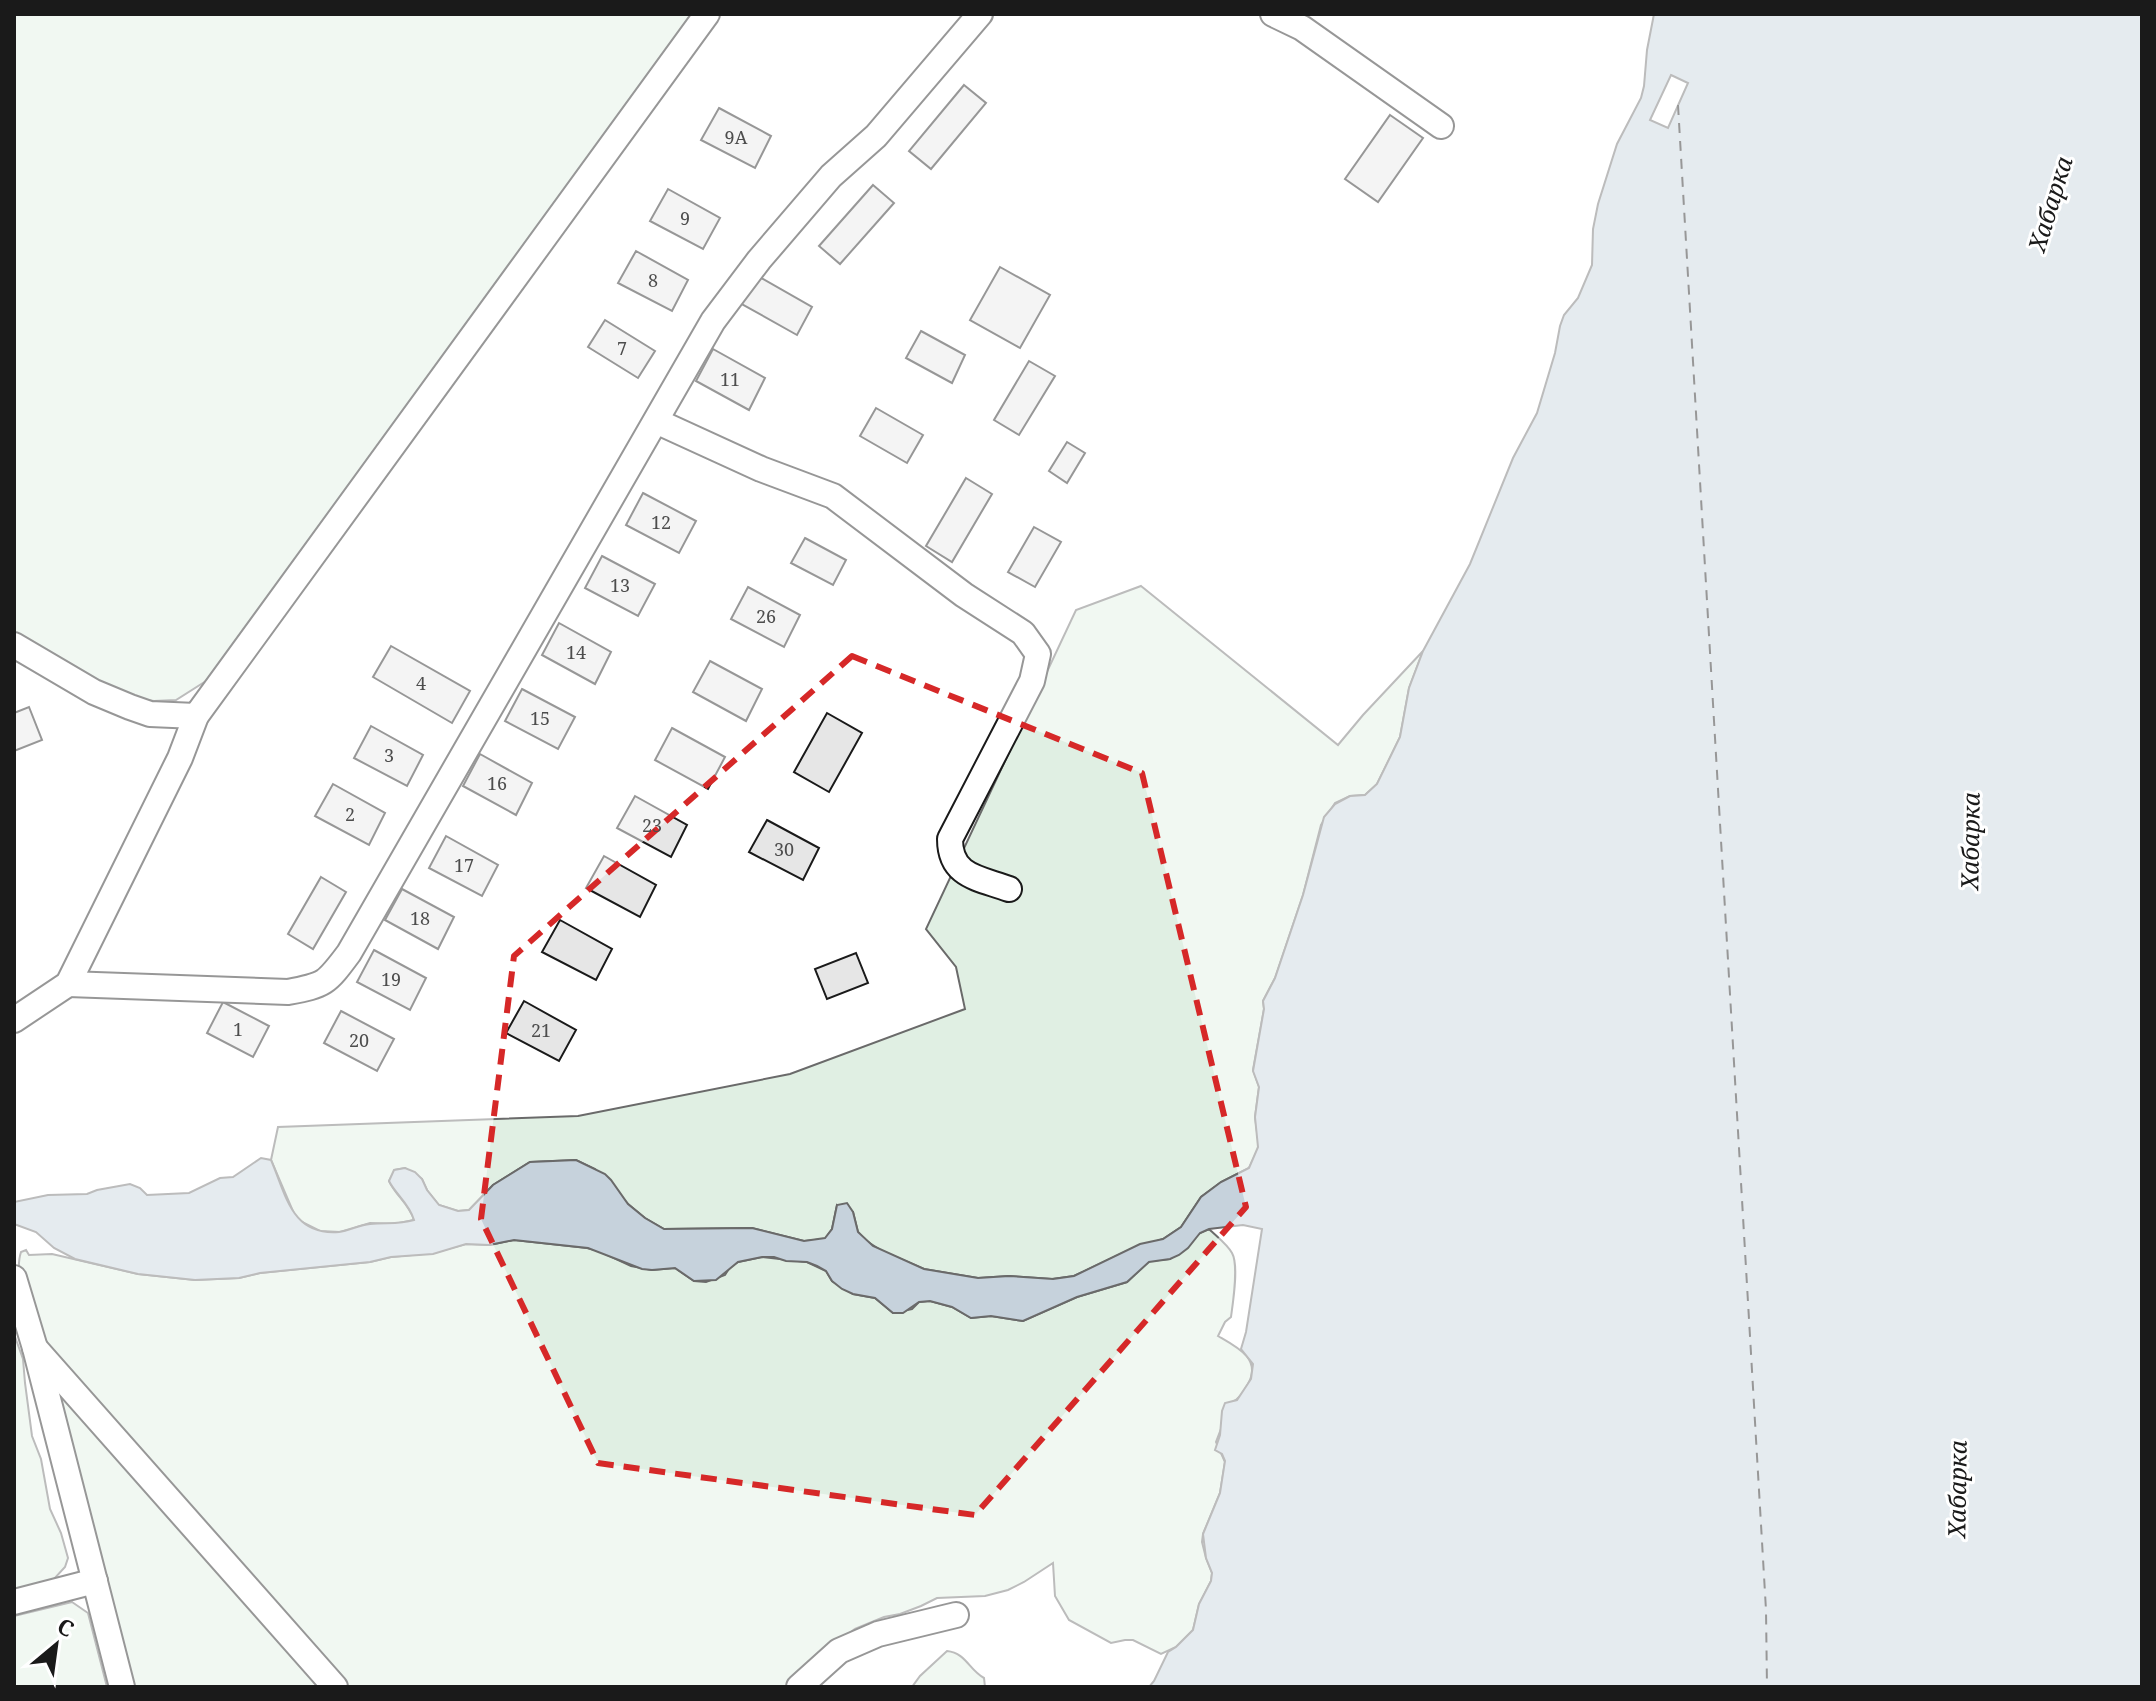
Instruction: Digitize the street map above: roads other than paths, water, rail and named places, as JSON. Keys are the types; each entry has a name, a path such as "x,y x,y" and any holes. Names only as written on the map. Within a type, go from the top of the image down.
{"street":[{"path":"68,984 180,758 196,716 707,14"},
{"path":"14,1016 68,984 288,992 319,986 334,973 357,939 713,321 759,260 831,176 876,136 980,14"},
{"path":"1273,14 1302,28 1441,126"},
{"path":"656,421 761,469 833,496 952,585 1023,633 1038,654 1032,681 950,839 950,856 962,872 1009,889"},
{"path":"14,645 83,686 118,702 150,714 196,716"},
{"path":"14,1278 35,1348 122,1687"},
{"path":"35,1348 335,1687"},
{"path":"14,1602 95,1581"},
{"path":"799,1687 839,1651 878,1634 956,1615"}],"water":[{"name":"Хабарка","path":"1654,14 2142,14 2142,1687 1149,1687 1168,1652 1193,1630 1199,1604 1211,1581 1203,1534 1220,1493 1225,1461 1222,1454 1215,1450 1225,1403 1237,1400 1251,1379 1253,1364 1241,1349 1262,1229 1243,1225 1209,1229 1200,1233 1179,1255 1149,1262 1127,1282 1077,1297 1023,1321 991,1316 971,1318 952,1307 930,1301 919,1302 903,1313 893,1313 875,1298 842,1289 826,1271 817,1266 774,1257 738,1262 716,1280 694,1281 675,1268 642,1269 588,1248 514,1240 489,1245 466,1244 433,1254 370,1262 260,1273 239,1278 195,1280 138,1274 75,1259 54,1248 36,1232 14,1224 14,1202 48,1195 87,1194 130,1184 147,1195 189,1193 220,1178 233,1177 261,1158 271,1160 286,1199 300,1220 323,1231 339,1232 366,1225 414,1220 389,1181 394,1170 405,1168 415,1172 439,1205 458,1211 469,1210 493,1185 530,1162 576,1160 605,1174 628,1204 664,1229 752,1228 804,1241 825,1238 832,1229 837,1205 847,1203 853,1212 858,1232 873,1246 924,1269 978,1278 1009,1276 1053,1279 1074,1276 1140,1244 1163,1239 1181,1227 1201,1197 1221,1182 1249,1168 1258,1147 1255,1117 1259,1087 1253,1071 1263,1001 1275,978 1303,895 1324,817 1335,804 1350,796 1365,795 1377,784 1400,737 1409,688 1423,651 1470,564 1513,458 1537,413 1564,315 1578,298 1592,265 1593,229 1598,204 1617,144 1641,98"}]}
